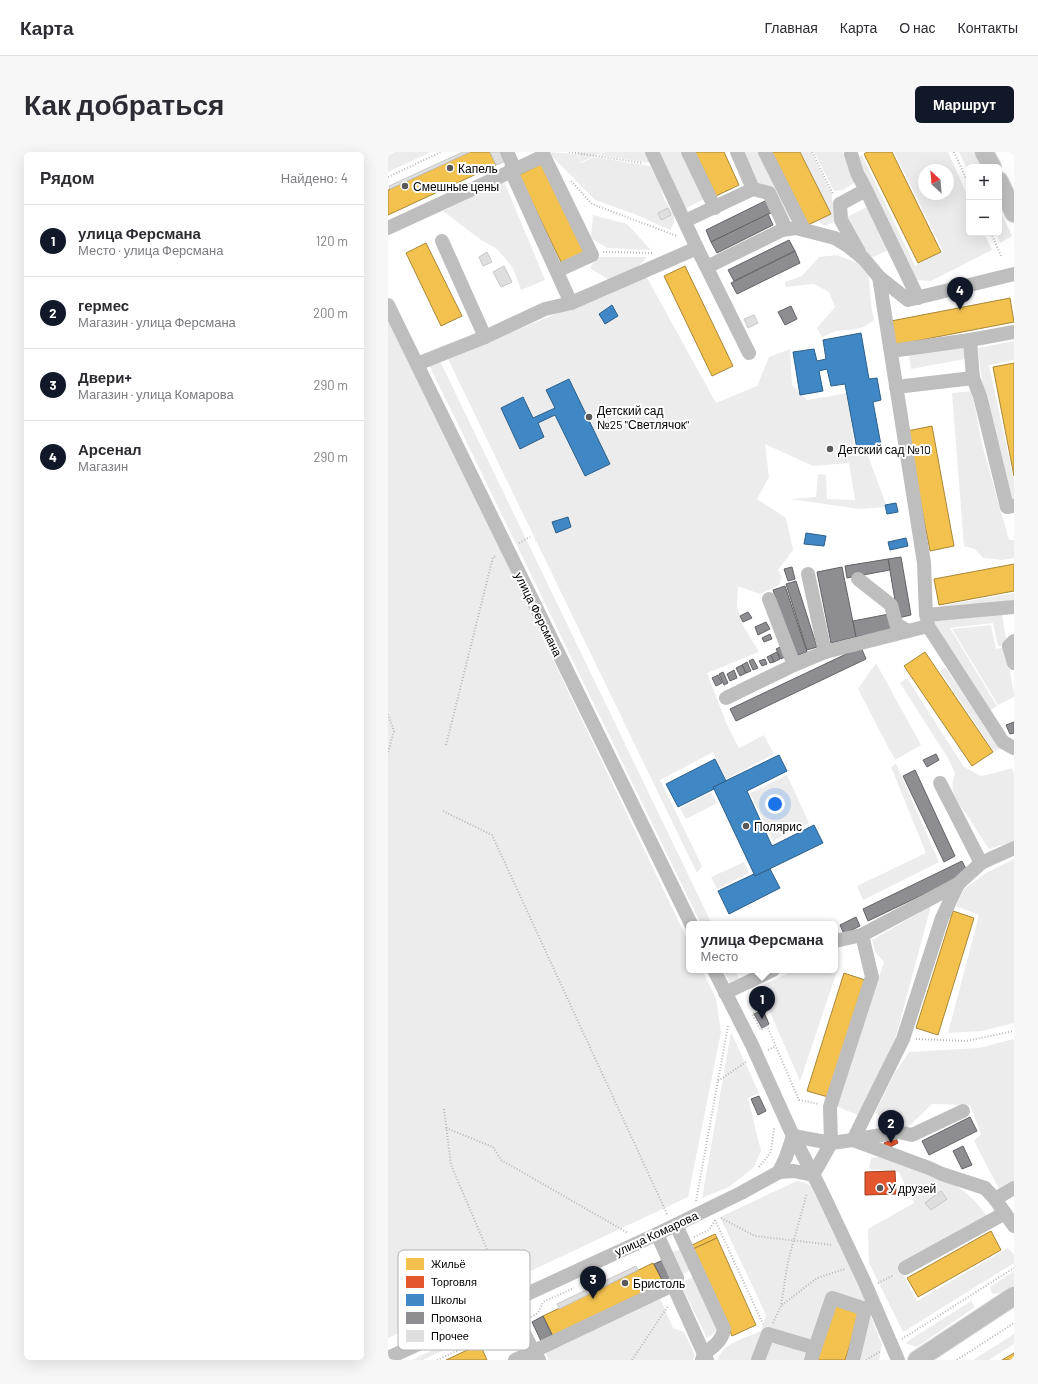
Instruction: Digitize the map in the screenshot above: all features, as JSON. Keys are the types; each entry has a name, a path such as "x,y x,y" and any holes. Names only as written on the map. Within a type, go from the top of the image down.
{"main road":[{"path":"984,152 990,164"},
{"path":"1002,187 1014,213"},
{"path":"916,1360 1014,1296"}],"street":[{"path":"507,152 512,163 511,171 571,303"},
{"path":"652,152 696,246 749,353"},
{"path":"688,152 715,208"},
{"path":"737,152 753,189"},
{"path":"765,152 804,230"},
{"path":"851,154 857,173 918,298"},
{"path":"388,228 544,156 592,255 556,272"},
{"path":"685,221 753,189 768,193 786,229"},
{"path":"866,190 840,204 840,220 864,259 879,277 908,300 1014,274"},
{"path":"707,267 782,230 796,228 835,238 864,259"},
{"path":"442,241 485,337"},
{"path":"417,364 485,337 545,309 571,303 696,246"},
{"path":"879,277 924,563 927,621 1002,742 1014,748"},
{"name":"улица Ферсмана","path":"388,305 690,921"},
{"path":"891,351 1014,332"},
{"path":"970,340 973,378 980,396 1007,507 1014,506"},
{"path":"896,387 973,378"},
{"path":"808,574 826,652"},
{"path":"858,579 891,605 896,624 908,631"},
{"path":"769,599 794,665"},
{"path":"726,698 794,665 826,652 908,631 927,621 1014,607"},
{"path":"1014,641 1009,646 1014,663"},
{"path":"940,782 981,863"},
{"path":"838,940 862,935 958,884 981,863 1014,848"},
{"path":"853,1140 903,1039 942,918 958,884"},
{"path":"813,1175 831,1143 830,1107 872,977 862,935"},
{"path":"715,973 757,1056 793,1136 820,1188 868,1289 870,1306 898,1360"},
{"path":"725,994 767,973"},
{"path":"793,1136 831,1143 898,1132 912,1135 963,1111"},
{"path":"793,1136 779,1172 794,1171 813,1175"},
{"path":"853,1140 942,1174 985,1188 995,1199 1014,1226"},
{"name":"улица Комарова","path":"530,1286 657,1234 673,1221 741,1193 779,1172"},
{"path":"995,1199 1014,1188"},
{"path":"905,1268 1005,1213"},
{"path":"657,1234 677,1278 675,1289 704,1358 723,1337 724,1329 673,1221"},
{"path":"515,1360 536,1356 675,1289"},
{"path":"758,1360 768,1334 813,1354 832,1298 870,1306"},
{"path":"853,1360 870,1306"},
{"path":"530,1344 536,1356"},
{"name":"улица Комарова","path":"388,1358 403,1350"}],"path":[{"path":"388,177 441,152"},
{"path":"569,152 659,166"},
{"path":"812,152 840,206"},
{"path":"954,152 966,178"},
{"path":"571,181 592,204 696,246"},
{"path":"992,236 1001,256"},
{"path":"590,251 660,253"},
{"path":"446,745 493,557 530,537"},
{"path":"388,714 394,731 388,752"},
{"path":"443,811 492,835 673,1221"},
{"path":"746,983 760,1010 752,1014 761,1030 767,1026 799,1100 830,1107"},
{"path":"695,1206 728,1026"},
{"path":"903,1039 966,1041 1014,1031"},
{"path":"718,1081 757,1056 776,1046"},
{"path":"444,1109 451,1165 487,1250"},
{"path":"756,1172 771,1152 774,1129 773,1122"},
{"path":"446,1128 493,1147 501,1160 621,1229"},
{"path":"768,1334 781,1306 788,1261 808,1191"},
{"path":"720,1217 755,1236 838,1246"},
{"path":"715,1220 768,1334"},
{"path":"868,1289 905,1268"},
{"path":"866,1360 892,1346 1014,1268"},
{"path":"781,1306 817,1278 848,1269"},
{"path":"632,1360 675,1289"},
{"path":"957,1360 1014,1322"}],"shaded area":[{"path":"395,152 431,152 388,172 388,155"},
{"path":"548,152 577,154 581,163 594,157 650,166 659,183 665,201 674,215 674,223 670,230 637,215 595,200"},
{"path":"577,152 603,152 581,162"},
{"path":"605,152 647,152 650,163 598,155"},
{"path":"659,152 685,152 707,198 686,208"},
{"path":"742,152 762,152 798,222 786,218 759,185"},
{"path":"801,152 811,152 832,194 832,201 836,209 838,220 827,225 823,225 818,221 831,214"},
{"path":"814,152 843,152 856,182 843,190 834,191"},
{"path":"894,152 948,152 953,164 918,164 918,200 954,200 954,165 966,192 966,236 985,236 992,250 931,281 915,280 855,158 862,155 915,266 943,251"},
{"path":"959,152 973,152 979,164 966,164 966,167"},
{"path":"504,181 545,280 521,290 513,268 497,249 481,240 443,211"},
{"path":"867,207 888,250 869,259 847,217"},
{"path":"1002,214 1012,236 1000,243 997,236 1002,236"},
{"path":"593,215 627,224 651,250 607,248 591,238"},
{"path":"837,255 858,263 868,270 874,320 864,327 836,331 822,337 817,328 835,307 829,292 814,284 785,287 785,282 802,276 819,257"},
{"path":"597,257 647,257 633,272 612,282 590,268"},
{"path":"646,276 716,403 757,386 769,357 790,349 792,385 807,400 848,393 855,455 868,456 887,507 860,509 790,499 816,497 818,474 826,475 827,499 855,500 849,463 813,466 765,444 769,477 757,499 786,518 793,550 778,570 782,577 779,585 760,594 738,586 737,607 743,625 759,652 707,673 728,727 739,748 764,735 774,754 726,779 713,752 660,780 702,866 697,873 448,359"},
{"path":"388,316 686,937 686,973 704,973 716,998 721,1032 688,1197 530,1271 530,1250 398,1250 398,1333 388,1338"},
{"path":"1014,341 1014,360 989,365 1014,481 1014,500 1008,501 983,389 978,348"},
{"path":"964,345 965,359 911,369 909,355"},
{"path":"440,361 711,921 700,921 429,365"},
{"path":"972,391 982,444 1009,540 1014,540 1014,558 1002,560 983,558 975,549 964,546 952,393"},
{"path":"1014,593 1014,600 945,611 940,606"},
{"path":"1002,614 1007,645 998,646 993,623 950,628 997,706 988,712 937,631 934,619"},
{"path":"991,625 996,649 1005,647 1014,693 1014,697 998,705 952,629"},
{"path":"876,663 921,745 895,760 858,689"},
{"path":"945,667 1000,748 994,752 940,671"},
{"path":"907,678 964,767 981,776 1012,768 1014,775 1014,841 989,849 979,834 956,798 953,787 955,773 948,758 900,683"},
{"path":"896,764 939,862 863,900 857,886 926,853 891,767"},
{"path":"787,775 809,823 773,841 750,793"},
{"path":"711,792 717,803 686,819 680,808"},
{"path":"1014,859 1014,1023 982,1031 948,1033 979,915 956,906 964,889 986,873"},
{"path":"744,862 749,873 717,889 711,877"},
{"path":"931,906 896,1036 860,1116 836,1106 884,962 875,952 872,940"},
{"path":"725,973 736,973 739,978 730,983"},
{"path":"789,973 836,973 800,1081 759,987"},
{"path":"731,1032 759,1093 748,1098 761,1151 754,1167 729,1187 702,1198"},
{"path":"1014,1039 1014,1181 999,1189 974,1141 981,1134 970,1105 932,1104 907,1128 875,1113 894,1074 909,1052 979,1048"},
{"path":"882,1156 956,1185 975,1201 986,1215 898,1265 917,1301 1008,1248 1014,1255 1014,1263 903,1332 869,1263 868,1229 914,1203 899,1172 869,1169 871,1158"},
{"path":"797,1181 811,1186 861,1291 882,1345 879,1360 718,1360 725,1349 730,1345 761,1331 766,1315 720,1217"},
{"path":"683,1248 692,1269 683,1274 673,1252"},
{"path":"1014,1271 1014,1285 1005,1292 992,1294 990,1287"},
{"path":"695,1276 713,1310 715,1317 715,1331 707,1338 680,1283"},
{"path":"659,1296 673,1328 684,1332 695,1355 693,1360 549,1360 545,1352"},
{"path":"971,1301 975,1307 917,1347 905,1343"},
{"path":"1014,1334 1014,1344 989,1360 973,1360"},
{"path":"433,1350 444,1350 423,1360 412,1360"}],"building: Жильё":[{"path":"470,152 490,152 496,165 388,215 388,190"},
{"path":"695,152 724,152 739,185 716,196"},
{"path":"772,152 800,152 831,214 808,225"},
{"path":"867,152 892,152 941,252 918,263 864,154"},
{"path":"543,163 586,253 562,264 519,175"},
{"path":"426,243 462,316 441,326 406,253"},
{"path":"685,266 733,366 712,376 664,276"},
{"path":"1010,298 1014,322 895,345 891,321"},
{"path":"1014,363 1014,476 993,367"},
{"path":"932,426 954,546 930,551 907,431"},
{"path":"1014,564 1014,591 939,605 934,579"},
{"path":"925,652 993,752 972,766 904,666"},
{"path":"953,911 974,918 938,1035 916,1028"},
{"path":"844,973 865,980 828,1097 807,1091"},
{"path":"991,1231 1001,1250 918,1297 907,1278"},
{"path":"715,1234 717,1238 693,1249 692,1245"},
{"path":"717,1238 756,1325 732,1336 693,1249"},
{"path":"653,1263 664,1284 554,1338 543,1316"},
{"path":"834,1305 860,1314 845,1360 816,1360"},
{"path":"467,1350 483,1350 487,1360 446,1360"},
{"path":"1014,1353 1014,1360 1002,1360"}],"building: Торговля":[{"path":"896,1138 898,1143 886,1149 884,1143"},
{"name":"У друзей","path":"895,1171 896,1194 865,1195 865,1172"}],"building: Школы":[{"path":"612,305 618,316 605,324 599,314"},
{"path":"861,333 869,379 877,378 881,400 873,402 881,445 857,449 845,384 831,386 827,369 819,371 823,391 800,395 793,352 814,349 817,361 826,359 823,340"},
{"path":"569,379 610,464 585,476 555,415 538,423 544,437 520,449 501,408 523,397 533,418 555,408 546,390"},
{"path":"896,503 898,512 887,514 885,505"},
{"path":"568,517 571,527 556,533 552,522"},
{"path":"806,533 826,536 824,546 804,544"},
{"path":"906,538 908,546 890,550 888,542"},
{"path":"779,755 787,771 747,791 772,846 814,825 823,843 755,876 713,787"},
{"path":"715,759 726,781 713,787 714,789 678,807 666,784"},
{"path":"770,869 780,888 729,914 718,891 754,874 755,876"}],"building: Промзона":[{"path":"767,200 773,212 711,242 706,230"},
{"path":"768,214 773,225 717,253 711,242"},
{"path":"789,240 795,251 734,281 728,270"},
{"path":"795,251 800,263 737,294 731,283"},
{"path":"791,306 797,319 785,325 778,312"},
{"path":"901,557 911,615 898,618 888,559"},
{"path":"888,559 890,570 847,578 845,566"},
{"path":"792,567 795,579 788,581 784,569"},
{"path":"842,567 856,637 831,643 817,572"},
{"path":"796,581 817,647 807,650 786,584"},
{"path":"785,586 807,652 796,656 773,590"},
{"path":"748,612 752,618 743,622 740,616"},
{"path":"889,614 893,630 856,637 853,621"},
{"path":"766,622 770,629 758,635 755,627"},
{"path":"770,634 772,639 764,642 762,638"},
{"path":"780,647 785,657 781,659 776,649"},
{"path":"861,647 866,659 736,721 730,709"},
{"path":"777,652 780,659 774,662 771,655"},
{"path":"771,655 774,662 770,663 767,657"},
{"path":"753,659 758,668 753,670 749,661"},
{"path":"765,659 767,664 762,666 759,661"},
{"path":"747,662 751,671 746,673 742,665"},
{"path":"742,665 746,673 740,676 736,668"},
{"path":"734,670 737,678 730,681 727,674"},
{"path":"723,672 728,683 724,685 719,674"},
{"path":"718,675 722,683 716,686 712,678"},
{"path":"1014,722 1014,733 1010,734 1006,725"},
{"path":"936,754 939,760 927,767 923,760"},
{"path":"915,770 955,856 944,862 903,776"},
{"path":"962,861 968,873 868,921 863,909"},
{"path":"856,917 860,926 844,934 840,925"},
{"path":"763,1010 769,1024 762,1028 754,1014"},
{"path":"759,1096 766,1111 758,1115 751,1099"},
{"path":"970,1117 977,1131 929,1155 922,1141"},
{"path":"963,1146 972,1165 962,1169 953,1151"},
{"path":"663,1260 672,1279 664,1283 654,1264"},
{"path":"543,1316 552,1335 541,1341 532,1322"}],"building: Прочее":[{"path":"463,152 470,152 390,189 389,186"},
{"path":"490,152 502,152 506,161 496,165"},
{"path":"668,208 671,215 661,220 658,213"},
{"path":"487,252 492,262 483,266 479,257"},
{"path":"504,266 512,282 501,287 493,272"},
{"path":"754,315 758,323 748,328 744,319"},
{"path":"941,1191 947,1199 931,1210 925,1203"},
{"path":"636,1266 638,1270 559,1309 557,1304"}],"place":[{"name":"Капель","path":"450,168"},
{"name":"Смешные цены","path":"405,186"},
{"name":"Арсенал","path":"960,310"},
{"name":"Детский сад №25 \"Светлячок\"","path":"589,417"},
{"name":"Детский сад №10","path":"830,449"},
{"name":"Полярис","path":"746,826"},
{"name":"улица Ферсмана","path":"762,1019"},
{"name":"гермес","path":"891,1143"},
{"name":"У друзей","path":"880,1188"},
{"name":"Бристоль","path":"625,1283"},
{"name":"Двери+","path":"593,1299"}]}
